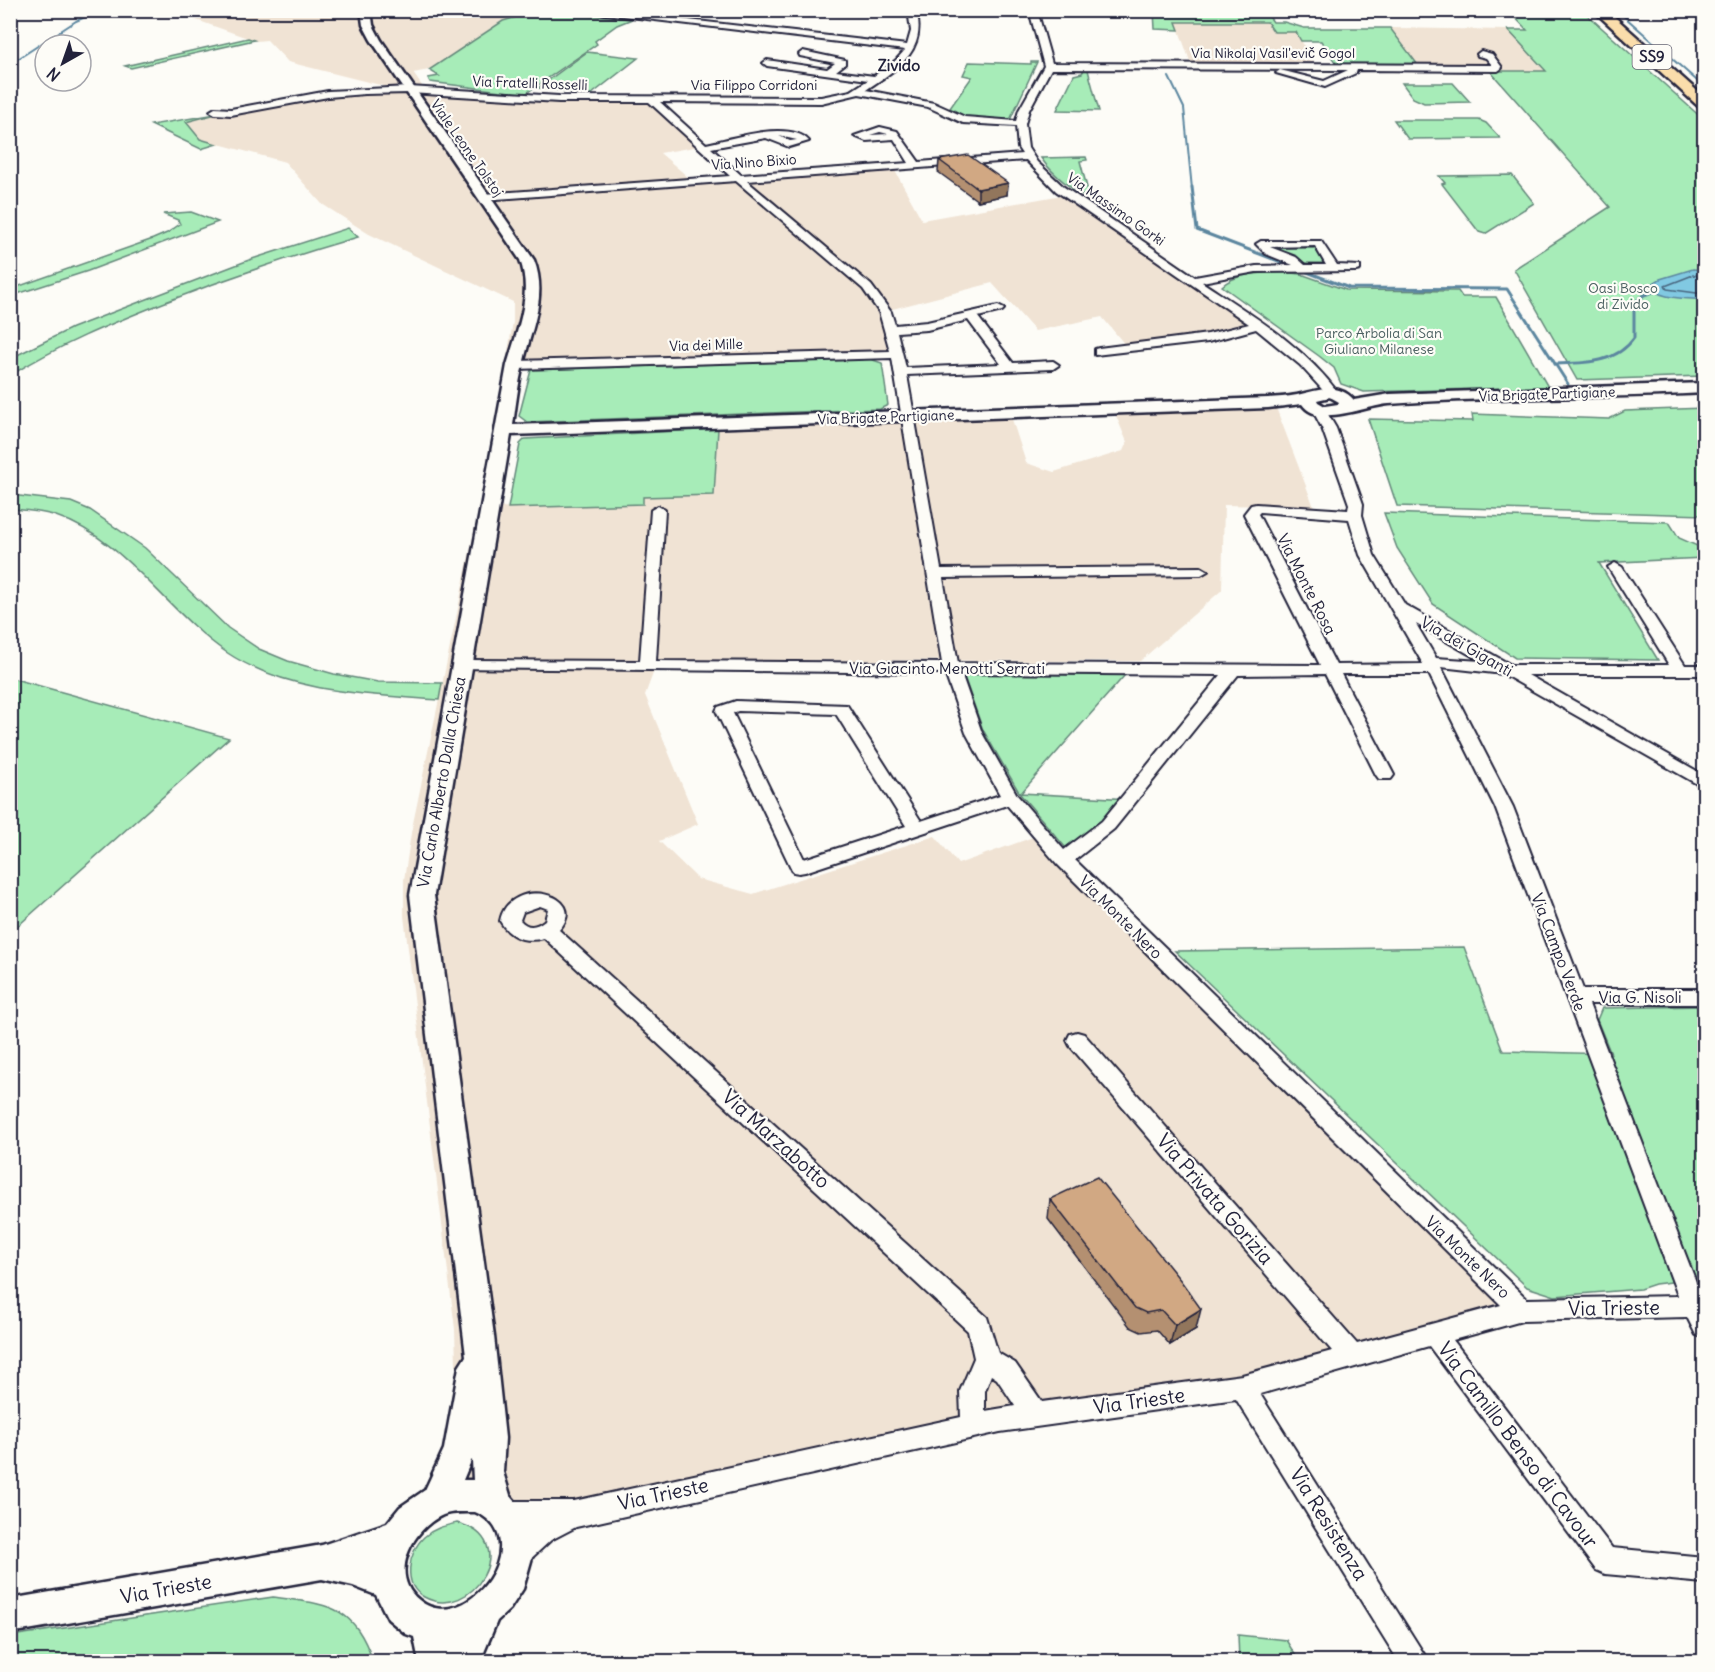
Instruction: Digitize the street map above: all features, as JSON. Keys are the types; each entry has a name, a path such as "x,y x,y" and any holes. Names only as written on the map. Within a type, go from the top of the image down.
{"main road":[{"name":"SS9","path":"1599,10 1704,104"}],"street":[{"name":"Viale Leone Tolstoj","path":"366,10 369,29 529,264 534,285 531,304"},
{"path":"576,10 912,48 916,28 912,10"},
{"path":"656,19 666,10"},
{"path":"1028,157 1023,148 1020,124 1024,110 1048,66 1033,10"},
{"name":"Via Filippo Corridoni","path":"650,98 818,100 858,91 904,58 912,48"},
{"path":"803,54 842,62 829,72"},
{"name":"Via Nikolaj Vasil'evič Gogol","path":"1048,66 1498,68 1489,56 1481,54"},
{"path":"767,63 876,79"},
{"path":"1265,67 1323,84 1353,71 1353,67"},
{"name":"Via Fratelli Rosselli","path":"215,111 231,112 340,92 409,90 549,99 650,98"},
{"path":"858,91 932,105 963,120 1020,124"},
{"path":"650,98 737,177 867,287 883,308 890,329 908,416"},
{"path":"703,147 767,135"},
{"path":"897,136 915,164"},
{"name":"Via Nino Bixio","path":"483,197 1028,157"},
{"name":"Via Massimo Gorki","path":"1028,157 1060,189 1194,280 1290,349 1316,375 1327,402"},
{"path":"1301,268 1295,259 1264,249 1261,244 1317,243 1333,268"},
{"path":"1194,280 1244,270 1356,268"},
{"name":"Via Carlo Alberto Dalla Chiesa","path":"500,1510 487,1472 489,1438 479,1336 422,895 515,365 531,304"},
{"path":"890,329 922,327 998,309"},
{"path":"970,315 1010,368"},
{"path":"1099,352 1208,338 1260,326"},
{"name":"Via dei Mille","path":"515,365 897,354"},
{"path":"900,372 1053,365"},
{"name":"Via Brigate Partigiane","path":"504,430 1327,402 1359,403 1390,399 1704,388"},
{"name":"Via dei Giganti","path":"1327,402 1330,417 1329,428 1356,504 1355,515 1367,555 1399,608 1704,782"},
{"name":"Via Monte Nero","path":"908,416 951,668 974,733 1010,798 1063,860 1522,1310"},
{"name":"Via Monte Rosa","path":"1355,515 1256,508 1251,514 1385,775"},
{"path":"648,666 658,510"},
{"path":"1615,567 1680,670"},
{"path":"935,574 1201,571"},
{"name":"Via Campo Verde","path":"1399,608 1438,665 1504,807 1576,997 1701,1313"},
{"name":"Via Giacinto Menotti Serrati","path":"461,665 1330,670 1438,665 1486,656"},
{"name":"Via Giacinto Menotti Serrati","path":"1438,665 1510,670 1704,670"},
{"path":"1063,860 1108,825 1233,670"},
{"path":"916,828 841,709 736,706 724,711 799,867 1010,798"},
{"name":"Via Marzabotto","path":"547,930 979,1324 987,1360"},
{"name":"Via G. Nisoli","path":"1576,997 1704,996"},
{"name":"Via Privata Gorizia","path":"1077,1040 1353,1358"},
{"name":"Via Trieste","path":"500,1510 574,1514 974,1425 1242,1387 1522,1310 1701,1313"},
{"name":"Via Camillo Benso di Cavour","path":"1435,1335 1605,1561 1704,1570"},
{"name":"Via Carlo Alberto Dalla Chiesa","path":"437,1501 460,1450 479,1336"},
{"path":"974,1425 971,1398 974,1379 987,1360 1006,1371 1036,1415"},
{"name":"Via Resistenza","path":"1242,1387 1415,1662"},
{"path":"475,1496 500,1510 511,1522 518,1544 515,1570 502,1594 484,1612 456,1625 429,1626 407,1616 392,1597 386,1574 391,1548 405,1524 417,1513 437,1501 450,1497 475,1496"},
{"name":"Via Trieste","path":"516,1555 543,1531 574,1514"},
{"name":"Via Trieste","path":"10,1616 322,1562 398,1536"},
{"name":"Via Trieste","path":"322,1562 353,1569 388,1584"},
{"path":"462,1662 484,1612"},
{"path":"429,1626 437,1662"}],"shaded area":[{"path":"171,11 537,11 503,21 429,70 413,73 422,86 441,90 523,96 647,98 700,146 660,153 695,183 894,169 922,220 1062,195 1252,324 1207,336 1126,346 1102,317 1035,331 992,283 881,312 891,352 506,363 513,322 513,302 369,234 322,204 285,162 200,139 186,121 321,93 392,88 288,62 267,40 256,41"},
{"path":"1176,22 1267,22 1274,32 1296,32 1314,62 1191,64"},
{"path":"1390,28 1508,30 1547,72 1423,71"},
{"path":"1275,405 1314,507 1224,505 1222,590 1140,661 658,660 645,695 698,824 659,841 698,879 753,894 935,836 958,864 1036,836 1512,1307 1239,1381 577,1503 508,1504 432,1492 447,1445 457,1402 455,1329 404,916 404,880 411,833 479,508 642,504 642,497 714,495 718,424 1011,416 1026,463 1054,472 1123,451 1127,442 1114,411"}],"green space":[{"path":"1007,10 1008,14 922,15 922,11"},
{"path":"537,11 632,19 617,25 595,41 597,44 525,94 430,82 428,78 439,76 429,70 503,21"},
{"path":"1154,11 1265,11 1273,22 1284,22 1304,28 1390,28 1418,65 1337,65 1321,41 1301,41 1296,32 1274,32 1267,22 1176,22 1179,30 1155,29"},
{"name":"Oasi Bosco di Zivido","path":"1509,11 1583,11 1704,120 1704,376 1577,380 1514,269 1610,207 1490,71 1546,71 1508,30 1527,30"},
{"path":"248,38 254,40 131,68 125,66"},
{"path":"587,52 638,58 592,94 538,88"},
{"path":"969,62 1031,64 1031,62 1037,62 1010,120 966,117 950,108 972,77 963,75"},
{"path":"1088,70 1099,111 1057,110 1074,75"},
{"path":"1402,83 1453,83 1470,102 1424,103 1413,98"},
{"path":"216,114 186,122 200,139 217,144 201,149 151,125"},
{"path":"1394,120 1479,120 1486,123 1500,138 1408,139"},
{"path":"1086,157 1087,160 1080,161 1089,195 1097,195 1098,198 1084,196 1075,191 1041,158"},
{"path":"1512,175 1534,203 1485,234 1479,232 1442,184 1445,183 1439,176"},
{"path":"191,212 218,222 88,271 11,296 11,289 153,239 180,224 178,220 163,214"},
{"path":"348,228 358,237 260,268 163,303 66,345 11,375 11,358 72,328 249,260"},
{"path":"1267,248 1315,248 1324,263 1302,263 1292,256"},
{"name":"Parco Arbolia di San Giuliano Milanese","path":"1280,272 1301,274 1346,290 1458,291 1462,297 1496,297 1548,387 1364,392 1341,384 1334,368 1222,286 1242,276"},
{"path":"870,359 882,363 888,405 880,409 527,422 519,416 531,370"},
{"path":"1704,408 1704,515 1397,506 1368,419 1473,421 1472,414 1609,419 1625,411"},
{"path":"718,429 714,495 643,497 643,504 508,508 520,444 525,439"},
{"path":"11,495 71,502 90,510 145,548 228,628 259,649 288,661 334,674 378,682 442,683 439,700 329,690 275,676 250,666 205,636 124,558 103,541 56,516 11,509"},
{"path":"1384,513 1669,522 1679,538 1704,549 1704,558 1599,563 1658,660 1515,658 1433,604 1397,548"},
{"path":"963,674 1125,675 1021,793 1129,799 1071,854 1020,794 983,730"},
{"path":"11,678 229,738 10,932"},
{"path":"1464,947 1503,1051 1611,1054 1597,1020 1602,1008 1704,1006 1704,1278 1655,1284 1640,1289 1555,1296 1527,1287 1175,951"},
{"path":"457,1523 477,1532 487,1545 489,1560 484,1576 473,1589 459,1599 442,1602 424,1597 412,1585 410,1577 414,1551 424,1537 432,1531"},
{"path":"273,1597 324,1605 347,1617 365,1642 373,1661 11,1661 11,1636"},
{"path":"1238,1635 1286,1640 1299,1661 1239,1661"}],"water":[{"path":"1693,269 1704,270 1704,300 1666,296 1653,290 1650,285 1660,279"}],"building":[{"path":"968,155 1008,183 978,189 939,160"},
{"path":"1097,1177 1201,1309 1175,1325 1161,1310 1146,1313 1135,1308 1050,1199"}],"waterway":[{"path":"10,64 76,21 101,10"},
{"path":"1617,10 1704,87"},
{"path":"1169,77 1184,108 1192,189"},
{"path":"1192,187 1197,230 1349,288 1507,289 1555,364"},
{"path":"1555,364 1599,360 1627,347 1634,338 1634,303 1644,295 1659,290"},
{"path":"1555,364 1568,384"}],"district":[{"name":"Zivido","path":"899,65"}]}
